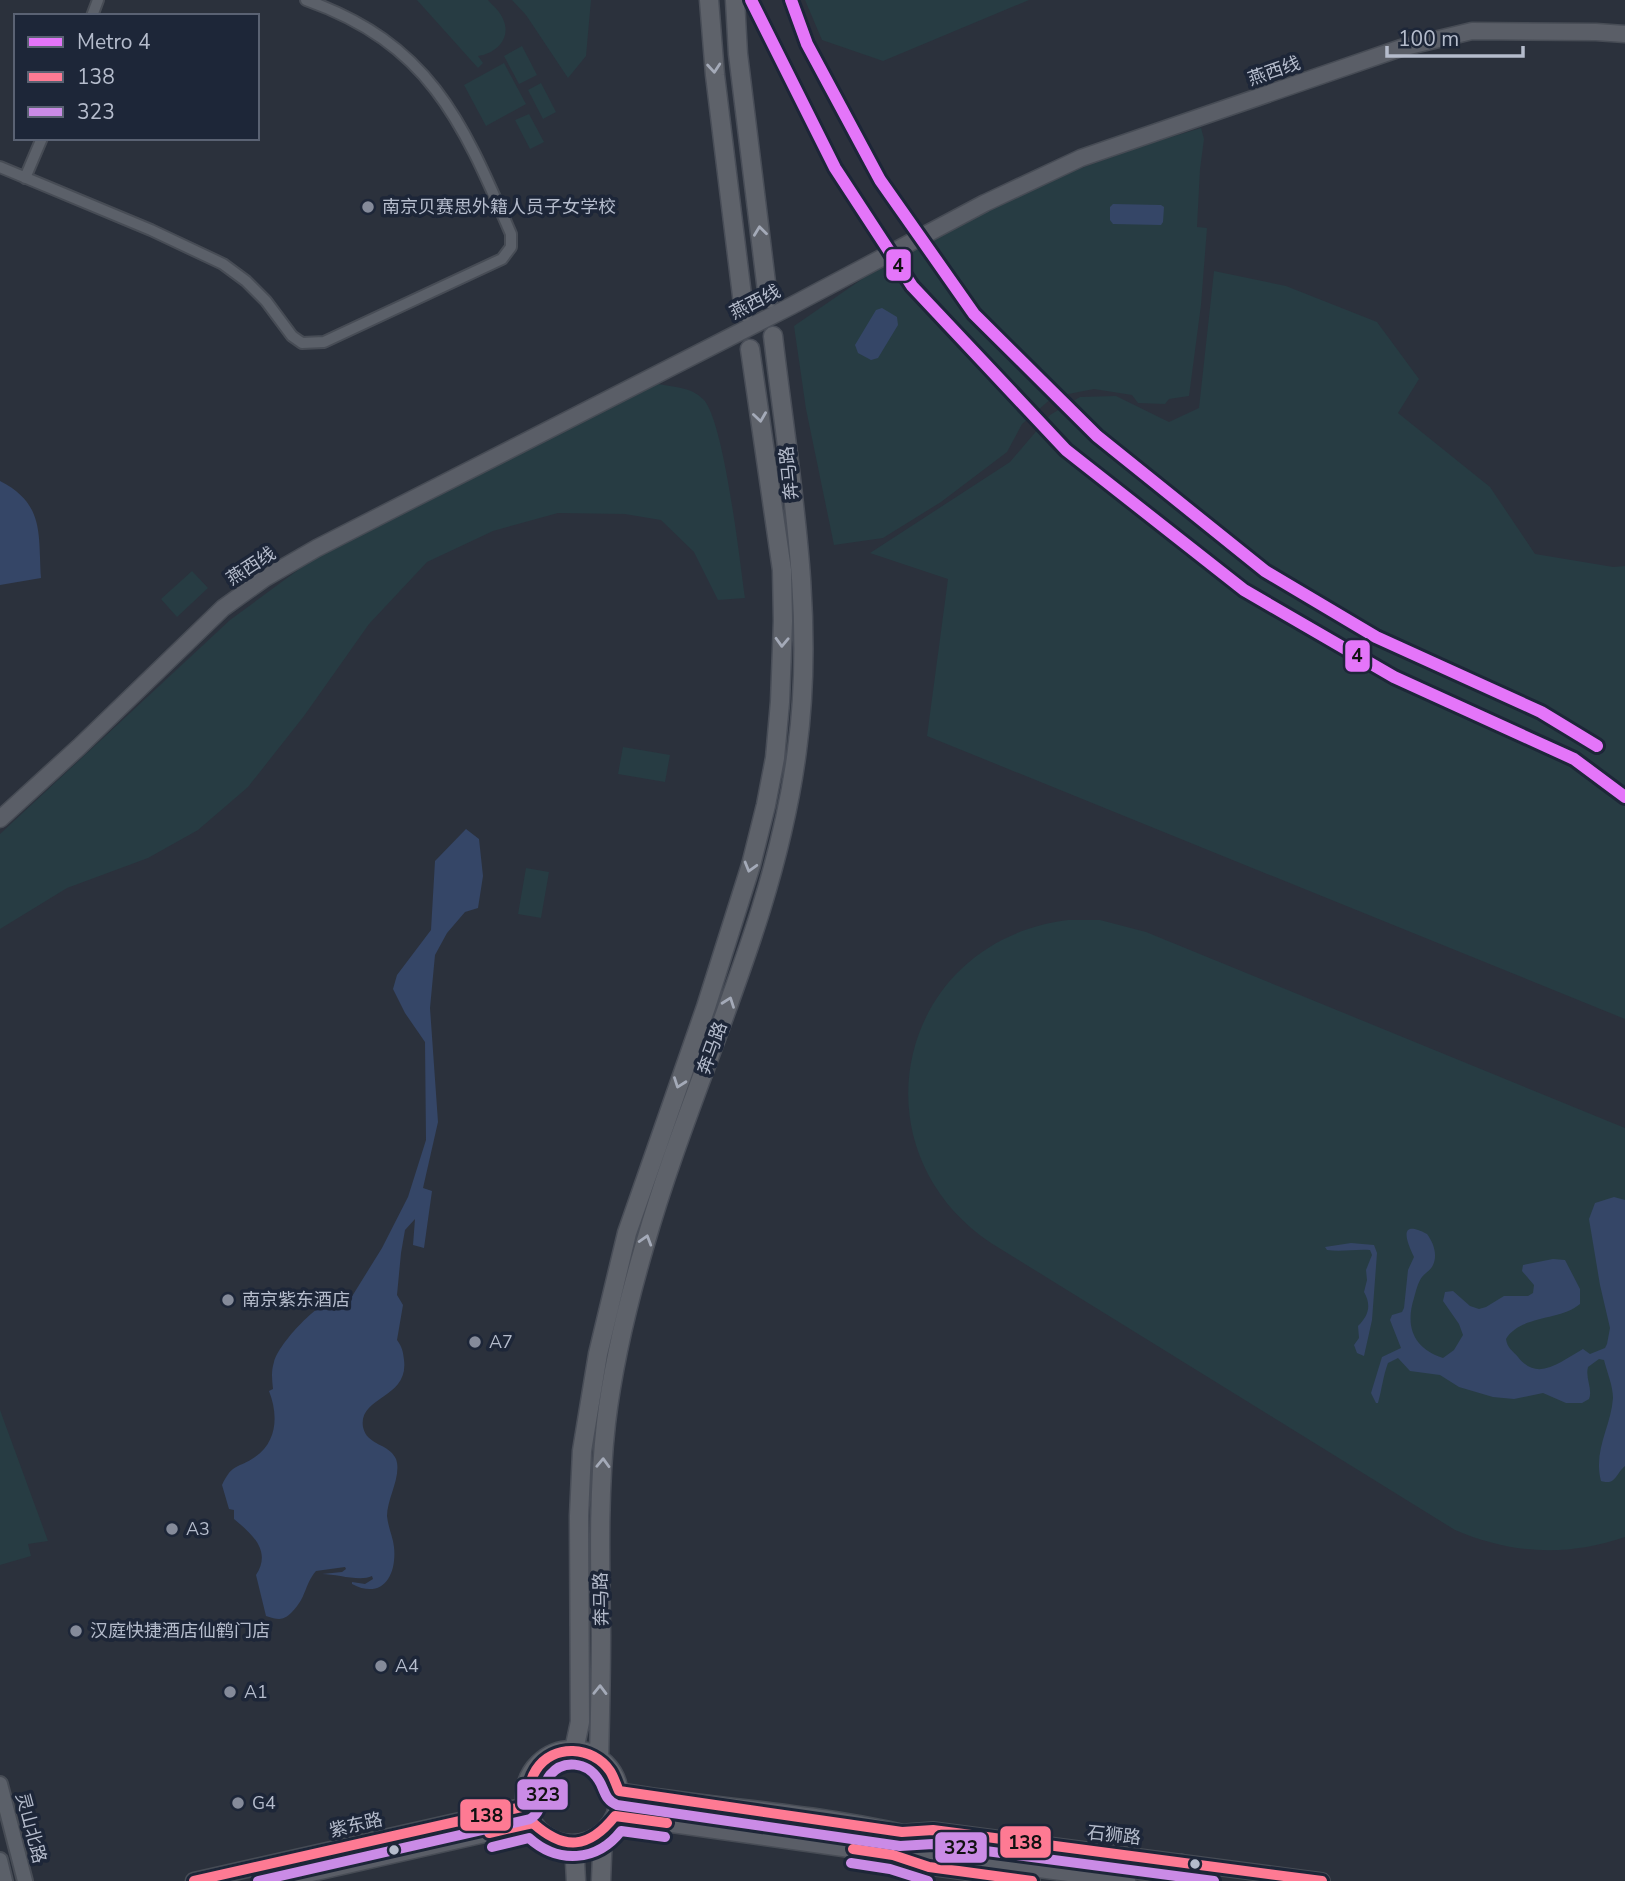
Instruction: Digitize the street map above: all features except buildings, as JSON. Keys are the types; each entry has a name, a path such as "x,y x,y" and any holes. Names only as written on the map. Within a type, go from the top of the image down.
{"main road":[{"path":"709,0 715,75 744,312"},
{"path":"735,0 738,54 768,299"},
{"name":"燕西线","path":"0,819 79,747 214,616 265,578 317,548 1025,183 1112,146 1401,48 1472,32 1625,34"},
{"name":"奔马路","path":"599,1758 603,1452 616,1366 645,1242 733,992 773,865 797,750 805,625 773,336"},
{"name":"奔马路","path":"574,1750 579,1722 579,1516 582,1451 598,1354 627,1233 706,1007 751,865 775,758 780,702 782,570 750,349"},
{"path":"574,1750 599,1758 615,1779 618,1804 615,1816 603,1832 587,1841 557,1842 533,1823 526,1806 526,1789 531,1774 541,1761 555,1753 574,1750"},
{"name":"石狮路","path":"618,1791 902,1832 931,1840 1145,1872"},
{"name":"紫东路","path":"194,1881 526,1806"},
{"path":"615,1816 892,1855 929,1854 1127,1881"},
{"name":"紫东路","path":"276,1881 533,1823"},
{"path":"601,1881 603,1832"},
{"path":"575,1843 576,1881"}],"street":[{"path":"0,167 151,230 223,264 246,281 271,307 292,336 302,343 324,342 502,259 511,247 511,234 472,149 440,96 394,46 362,24 306,0"},
{"path":"25,178 41,140"},
{"name":"灵山北路","path":"0,1784 25,1881"},
{"name":"石狮路","path":"902,1832 933,1830 1322,1881"},
{"path":"892,1855 929,1867 1032,1881"},
{"path":"0,1860 5,1881"},
{"path":"1179,1881 1181,1862"}],"shaded area":[{"path":"417,0 488,0 503,19 504,39 491,52 478,56 483,63 478,68"},
{"path":"512,0 591,0 586,56 568,78 526,15"},
{"path":"805,0 1029,0 883,61 822,40"},
{"path":"522,46 537,75 519,84 504,56"},
{"path":"504,63 526,104 486,126 464,85"},
{"path":"541,83 556,112 543,119 528,90"},
{"path":"529,114 544,142 530,149 515,120"},
{"path":"1201,128 1204,139 1197,227 1207,228 1201,305 1189,396 1169,399 1165,404 1138,403 1132,395 1094,389 1053,397 1022,424 1007,452 941,502 883,538 834,545 806,409 794,326 865,277 1013,198 1073,171"},
{"path":"1214,271 1286,286 1377,322 1419,379 1398,413 1490,487 1535,554 1613,567 1625,566 1625,1019 927,736 948,579 870,553 1010,462 1050,415 1080,397 1116,396 1169,422 1199,408"},
{"path":"658,384 693,392 703,399 711,412 730,493 745,598 718,600 694,552 661,520 625,514 558,513 493,531 427,562 369,624 304,716 248,787 198,830 148,858 67,888 0,929 0,834 230,620 313,559"},
{"path":"192,571 208,588 177,617 161,599"},
{"path":"623,747 670,755 665,782 618,774"},
{"path":"526,868 549,872 541,918 518,914"},
{"path":"1068,920 1100,920 1146,932 1625,1128 1625,1537 1582,1548 1539,1550 1497,1544 1455,1530 991,1243 947,1203 920,1155 909,1105 913,1054 932,1006 964,966 1010,936"},
{"path":"0,1410 48,1541 28,1544 31,1556 0,1565"}],"water":[{"path":"1113,204 1161,205 1164,207 1163,222 1161,225 1113,224 1110,220 1110,207"},
{"path":"882,308 897,317 898,325 878,358 871,360 858,353 855,345 876,310"},
{"path":"0,481 15,490 32,510 39,534 41,578 0,585"},
{"path":"466,829 479,839 483,876 478,908 465,912 447,933 435,955 430,1008 438,1122 423,1188 432,1191 424,1248 413,1245 415,1219 405,1230 401,1253 397,1295 403,1305 397,1340 403,1354 403,1373 399,1383 368,1409 363,1427 369,1438 388,1450 396,1459 396,1480 387,1516 394,1547 393,1567 385,1582 372,1589 352,1582 365,1584 373,1579 372,1576 355,1578 322,1574 342,1572 345,1567 316,1571 297,1607 286,1617 274,1618 266,1616 256,1575 262,1558 261,1551 253,1537 234,1519 234,1510 229,1509 222,1485 233,1469 263,1451 272,1435 275,1418 269,1391 273,1389 272,1372 277,1354 301,1323 322,1305 340,1297 351,1298 382,1248 408,1197 426,1140 425,1042 405,1013 393,989 397,975 431,930 435,861"},
{"path":"1614,1197 1625,1200 1625,1466 1613,1480 1601,1481 1599,1470 1613,1398 1604,1360 1599,1359 1588,1367 1589,1399 1582,1403 1566,1403 1543,1393 1514,1399 1493,1397 1459,1387 1440,1375 1410,1371 1398,1358 1388,1363 1376,1403 1371,1393 1382,1357 1401,1348 1390,1320 1392,1315 1402,1312 1404,1308 1408,1270 1414,1257 1407,1238 1408,1230 1427,1234 1435,1252 1433,1265 1417,1287 1411,1308 1411,1327 1418,1342 1443,1358 1454,1350 1463,1335 1459,1324 1443,1301 1445,1292 1453,1291 1470,1306 1479,1309 1504,1296 1528,1296 1533,1293 1534,1285 1522,1271 1523,1265 1553,1259 1565,1260 1580,1289 1580,1304 1562,1313 1521,1326 1512,1331 1506,1339 1509,1347 1526,1365 1542,1369 1558,1364 1583,1349 1590,1354 1605,1348 1607,1344 1610,1328 1589,1219 1595,1203"},
{"path":"1351,1243 1374,1245 1377,1253 1372,1320 1364,1356 1357,1353 1354,1345 1359,1338 1358,1326 1368,1311 1364,1292 1366,1270 1372,1255 1370,1250 1332,1251 1325,1247"}],"tunnel":[{"path":"1145,1872 1213,1881"}],"metro line":[{"name":"4","path":"751,0 835,168 912,286 1066,450 1244,590 1394,677 1574,759 1625,797"},
{"name":"4","path":"791,0 807,44 880,180 974,314 1097,436 1265,571 1376,637 1541,712 1597,746"}],"transit line":[{"name":"138","path":"194,1881 526,1806 532,1778 543,1761 552,1755 573,1751 594,1756 603,1763 619,1791 902,1832 933,1830 1322,1881"},
{"name":"323","path":"258,1881 530,1819 538,1810 544,1786 550,1775 561,1766 568,1765 581,1766 593,1773 607,1797 617,1805 900,1846 933,1844 1214,1881"},
{"name":"138","path":"489,1833 533,1823 555,1838 576,1842 596,1835 615,1816 667,1823"},
{"name":"323","path":"492,1847 529,1838 552,1852 577,1856 601,1849 621,1831 665,1837"},
{"name":"138","path":"853,1849 893,1855 929,1867 1032,1881"},
{"name":"323","path":"851,1863 890,1869 928,1881"}],"place":[{"name":"南京贝赛思外籍人员子女学校","path":"368,207"},
{"name":"南京紫东酒店","path":"228,1300"},
{"name":"A7","path":"475,1342"},
{"name":"A3","path":"172,1529"},
{"name":"汉庭快捷酒店仙鹤门店","path":"76,1631"},
{"name":"A4","path":"381,1666"},
{"name":"A1","path":"230,1692"},
{"name":"G4","path":"238,1803"}]}
